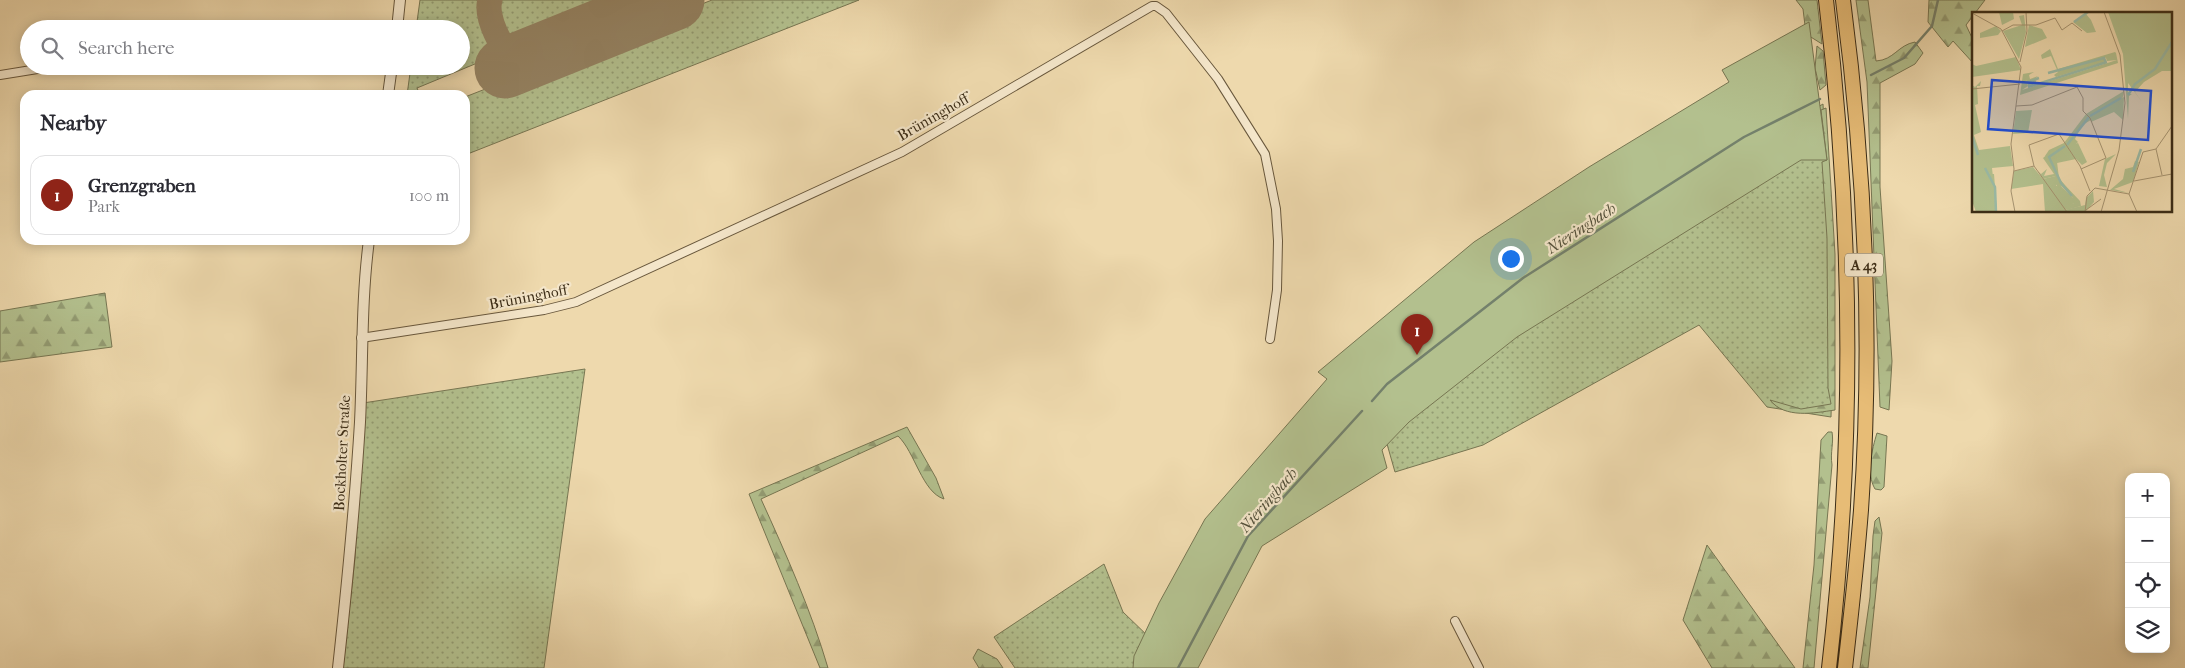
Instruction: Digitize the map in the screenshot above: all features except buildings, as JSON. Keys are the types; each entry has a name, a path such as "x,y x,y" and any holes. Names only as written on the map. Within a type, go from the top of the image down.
{"highway":[{"name":"A 43","path":"1826,0 1838,101 1844,183 1849,353 1847,438 1840,562 1829,668"},
{"name":"A 43","path":"1843,0 1853,75 1860,158 1866,352 1861,509 1845,668"}],"street":[{"path":"398,20 400,0"},
{"name":"Brüninghoff","path":"362,338 544,310 576,302 902,152 1152,6 1156,6 1166,13 1218,79 1265,154 1276,209 1278,241 1277,290 1270,339"},
{"path":"0,74 20,71"},
{"path":"389,90 391,75"},
{"name":"Bockholter Straße","path":"338,668 353,530 360,420 364,280 368,245"},
{"path":"1455,621 1479,668"}],"green space":[{"path":"420,0 477,0 499,54 470,66 470,20 417,20"},
{"path":"499,0 619,0 615,7 608,11 520,45 508,38 500,27 496,14"},
{"path":"712,0 859,0 470,153 470,95"},
{"path":"1796,0 1817,0 1822,44 1806,34 1803,9"},
{"path":"1856,0 1868,0 1876,61 1887,58 1904,46 1915,42 1923,53 1915,64 1880,83 1880,187 1892,361 1889,410 1880,407 1867,82"},
{"path":"1929,0 1985,0 1976,12 1972,12 1972,17 1966,25 1972,38 1972,62 1953,41 1948,47 1928,22"},
{"path":"1809,22 1827,160 1801,160 1517,337 1409,422 1382,450 1387,468 1262,546 1198,668 1133,668 1134,656 1159,603 1205,519 1327,379 1318,372 1474,242 1589,167 1729,82 1722,70"},
{"path":"1817,46 1823,51 1826,85 1820,90 1815,68"},
{"path":"410,75 448,75 417,88 418,90 408,90"},
{"path":"1823,104 1834,307 1831,417 1767,407 1699,325 1483,445 1395,472 1385,437 1526,276"},
{"path":"1826,108 1835,254 1835,410 1800,413 1784,410 1770,400 1801,409 1831,404 1828,388 1827,238 1822,162 1827,160 1821,110"},
{"path":"105,293 112,347 0,362 0,311"},
{"path":"585,369 544,668 343,668 355,558 363,403"},
{"path":"907,427 936,478 944,499 936,495 924,480 904,443 898,436 761,499 789,561 814,625 828,668 820,668 749,494"},
{"path":"1828,432 1832,432 1832,465 1814,668 1803,668 1814,565 1821,440"},
{"path":"1877,433 1887,436 1884,487 1881,490 1875,489 1870,469"},
{"path":"1879,517 1882,533 1868,668 1860,668 1870,597 1873,536 1875,521"},
{"path":"1707,545 1795,668 1712,668 1683,620"},
{"path":"1104,564 1123,612 1181,668 1015,668 994,637"},
{"path":"978,649 997,659 1003,668 979,668 973,658"}],"waterway":[{"name":"Nieringbach","path":"1871,75 1904,58 1932,26 1938,0"},
{"name":"Nieringbach","path":"1372,401 1387,384 1523,278 1744,137 1820,99"},
{"name":"Nieringbach","path":"1178,668 1248,536 1362,411"}],"taxiway":[{"path":"490,0 489,7 492,24 505,49 517,58 536,55"},
{"path":"615,24 626,14 629,0"},
{"path":"638,0 648,5 666,3"}],"runway":[{"path":"505,68 674,0"}],"place":[{"name":"Grenzgraben","path":"1417,355"}]}
